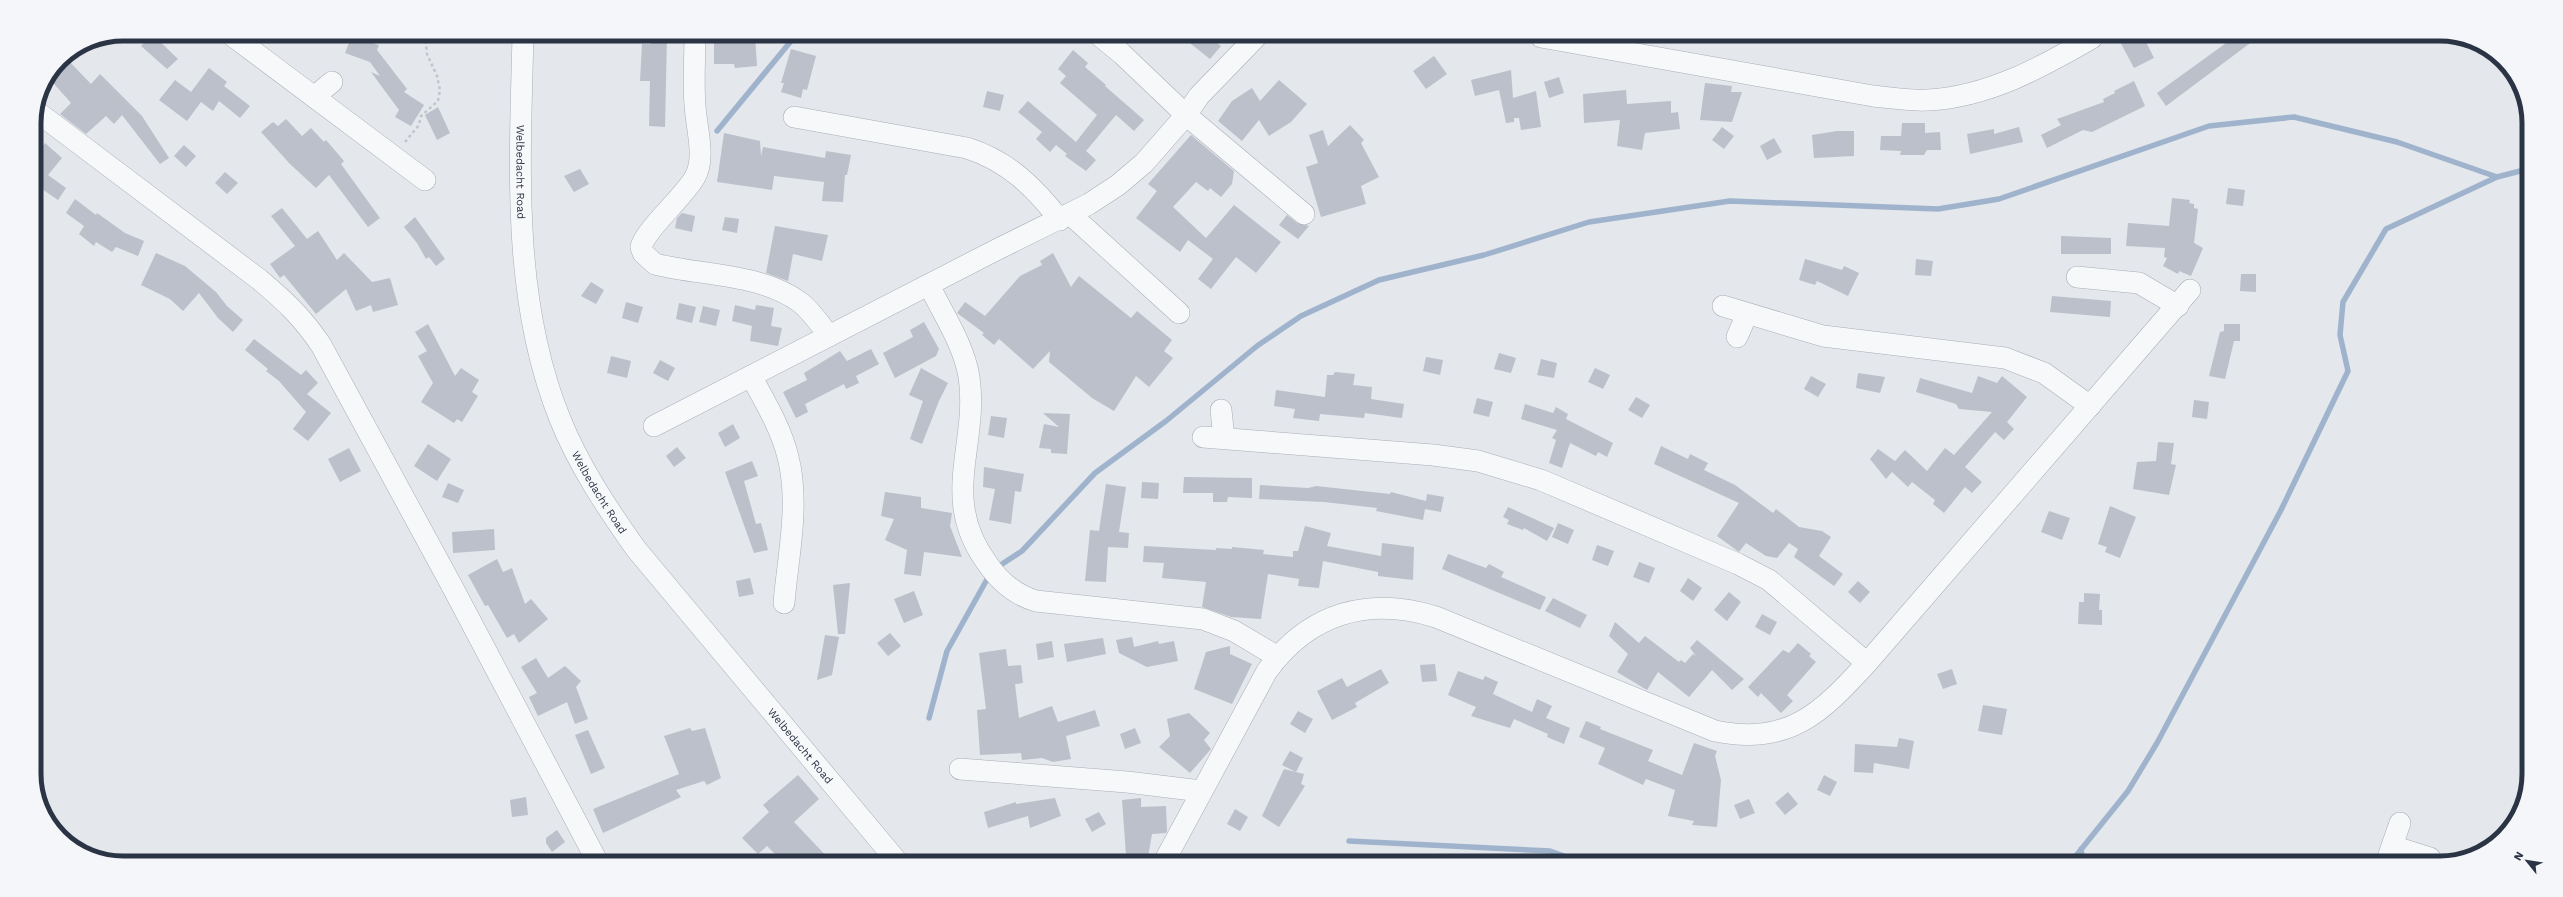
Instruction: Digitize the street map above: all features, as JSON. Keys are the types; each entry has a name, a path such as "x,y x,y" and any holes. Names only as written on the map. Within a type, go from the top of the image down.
{"street":[{"path":"239,41 425,180"},
{"name":"Welbedacht Road","path":"523,41 520,152 522,244 528,296 550,391 571,444 601,500 636,549 893,856"},
{"path":"695,41 695,105 699,143 697,171 680,199 646,235 641,247 643,253 655,264 753,282 776,289 801,304 828,336"},
{"path":"1106,41 1122,54 1186,115 1304,214"},
{"path":"654,426 930,285 998,248 1065,217 1131,175 1186,115 1199,96 1252,41"},
{"path":"1564,41 1866,94 1929,100 1971,92 2034,72 2087,41"},
{"path":"314,97 332,82"},
{"path":"41,115 260,280 295,310 308,326 453,588 594,856"},
{"path":"794,117 954,145 982,153 1014,171 1065,217 1179,313"},
{"path":"1167,856 1267,671 1278,657 1312,626 1356,610 1379,608 1406,610 1436,617 1715,731 1738,734 1763,733 1791,728 1806,720 1820,711 1867,663 2184,298 2139,283 2076,277"},
{"path":"930,285 966,363 970,393 962,484 963,506 970,533 981,555 993,573 1018,593 1036,602 1203,619 1234,631 1278,657"},
{"path":"1723,306 1798,330 1853,341 2005,358 2044,373 2090,406"},
{"path":"1737,337 1747,314"},
{"path":"751,376 783,439 793,482 793,503 784,603"},
{"path":"1221,410 1224,438"},
{"path":"1202,437 1433,455 1478,460 1519,471 1738,564 1769,580 1867,663"},
{"path":"960,770 1119,781 1201,791"},
{"path":"2400,824 2389,854 2410,856"}],"path":[{"path":"399,160 406,141 419,125 421,116 438,101 440,90 437,76 427,54 426,41"}],"building":[{"path":"146,41 159,41 178,59 167,69 141,46"},
{"path":"350,41 371,41 372,43 379,45 377,50 407,89 404,92 424,105 411,126 395,117 399,110 371,72 380,76 370,62 345,53"},
{"path":"651,41 667,41 665,127 649,126 650,81 640,81 642,44 651,44"},
{"path":"714,41 755,41 757,66 735,68 734,64 714,64"},
{"path":"1187,41 1214,41 1221,46 1210,59"},
{"path":"2120,41 2146,41 2154,58 2134,68"},
{"path":"2229,41 2253,41 2166,106 2157,93"},
{"path":"791,49 816,56 807,90 803,89 801,98 781,92 784,83 781,83"},
{"path":"1073,50 1088,63 1085,67 1144,120 1134,131 1116,115 1086,151 1096,160 1086,171 1065,156 1067,154 1056,145 1050,152 1036,139 1042,132 1018,112 1028,101 1076,142 1097,115 1060,83 1066,76 1058,69"},
{"path":"1434,56 1447,74 1426,89 1413,71"},
{"path":"69,61 91,84 100,74 142,116 169,158 160,164 122,115 114,124 106,116 86,134 60,114 71,103 52,82"},
{"path":"209,68 227,82 224,86 250,106 240,118 219,101 213,111 201,102 187,121 159,100 175,80 191,92"},
{"path":"1511,70 1513,98 1536,91 1541,127 1521,130 1519,118 1514,118 1514,122 1506,123 1499,90 1475,96 1471,80"},
{"path":"1559,77 1564,93 1549,98 1544,82"},
{"path":"1279,80 1307,104 1291,122 1269,136 1259,120 1242,141 1218,121 1232,101 1252,88 1260,101"},
{"path":"2134,81 2145,106 2092,132 2083,130 2047,148 2041,135 2061,125 2057,119 2104,102 2103,99 2115,93 2114,91"},
{"path":"1705,83 1732,86 1731,92 1742,92 1732,122 1700,120"},
{"path":"1626,90 1627,104 1671,101 1671,113 1678,112 1680,129 1645,133 1642,150 1617,146 1620,120 1584,123 1583,94"},
{"path":"987,91 1004,95 1000,111 983,107"},
{"path":"438,107 450,133 437,140 425,115"},
{"path":"286,119 302,136 311,128 324,142 326,140 344,161 341,164 380,218 368,227 329,175 316,188 290,164 261,132 273,122 278,126"},
{"path":"1902,123 1925,123 1925,133 1940,132 1941,150 1927,150 1924,155 1900,155 1901,151 1880,150 1881,136 1901,136"},
{"path":"1350,125 1364,140 1361,143 1379,177 1361,186 1366,204 1321,217 1306,167 1318,163 1309,135 1323,130 1328,146"},
{"path":"1722,127 1734,136 1724,149 1712,140"},
{"path":"2019,127 2023,142 1970,154 1967,134 1994,129 1994,134"},
{"path":"1837,131 1854,131 1854,156 1814,158 1812,135"},
{"path":"724,133 760,141 761,156 763,147 825,158 826,151 851,155 847,175 845,175 843,202 822,201 824,182 774,176 772,190 717,182"},
{"path":"1191,135 1234,171 1232,184 1221,197 1210,188 1208,191 1196,182 1173,207 1206,238 1234,205 1281,242 1256,273 1236,257 1211,289 1198,279 1213,259 1188,240 1180,252 1136,218 1157,191 1148,184"},
{"path":"1774,138 1782,152 1767,160 1760,146"},
{"path":"45,143 62,158 48,175 66,188 58,200 41,188 41,148"},
{"path":"184,145 196,156 186,167 174,156"},
{"path":"580,169 589,184 574,192 564,176"},
{"path":"225,172 238,183 227,194 215,183"},
{"path":"2228,188 2245,190 2243,206 2226,204"},
{"path":"2172,198 2190,200 2189,203 2194,204 2194,208 2198,209 2194,243 2203,248 2191,276 2179,271 2178,274 2163,266 2167,258 2164,257 2165,248 2126,246 2128,223 2169,226"},
{"path":"75,199 96,215 97,213 125,233 144,241 138,256 116,247 112,252 96,242 94,246 79,234 84,226 66,213"},
{"path":"282,208 307,239 318,231 337,260 344,253 372,282 390,278 398,305 373,312 371,305 356,311 346,289 316,314 284,275 280,278 270,264 295,246 271,216"},
{"path":"682,213 695,216 692,232 675,228 677,218"},
{"path":"1287,215 1297,223 1309,226 1298,239 1279,225"},
{"path":"415,217 445,259 436,266 429,257 426,259 417,243 404,227"},
{"path":"725,217 739,219 737,233 722,230"},
{"path":"775,226 828,235 822,261 793,254 788,281 766,273"},
{"path":"2061,236 2111,238 2111,254 2061,254"},
{"path":"156,253 185,266 216,292 227,306 243,320 233,332 218,318 199,293 183,311 170,299 141,285"},
{"path":"1053,253 1071,287 1079,276 1131,318 1137,311 1172,340 1164,351 1173,358 1149,387 1136,376 1114,411 1092,398 1049,362 1050,351 1033,369 999,339 994,345 982,335 984,333 957,313 965,302 985,316 1020,276 1042,265 1040,261"},
{"path":"1805,259 1842,270 1844,266 1859,273 1848,296 1817,281 1815,285 1799,280"},
{"path":"1916,259 1933,261 1931,276 1915,275"},
{"path":"2241,274 2256,274 2256,292 2240,291"},
{"path":"591,282 604,290 596,304 581,296"},
{"path":"2052,296 2111,301 2110,317 2050,312"},
{"path":"626,302 643,307 638,323 622,318"},
{"path":"679,303 696,307 692,323 676,319"},
{"path":"735,305 755,310 756,305 774,308 771,326 782,328 778,346 750,341 752,326 732,321"},
{"path":"703,306 720,310 716,326 699,322"},
{"path":"924,322 939,349 936,356 895,378 883,353 913,337 910,330"},
{"path":"428,324 455,376 461,368 479,380 472,392 478,396 462,422 457,419 454,423 421,402 433,383 418,356 427,351 415,332"},
{"path":"2224,324 2240,324 2240,341 2234,341 2225,379 2209,376 2220,332 2224,331"},
{"path":"254,339 301,375 306,370 318,383 307,394 331,413 308,441 293,429 306,412 279,381 266,371 268,369 245,350"},
{"path":"871,349 879,364 856,376 859,383 846,389 844,384 805,404 808,412 796,418 783,392 807,380 804,373 840,351 847,361"},
{"path":"1499,353 1516,358 1511,373 1494,369"},
{"path":"611,356 631,361 627,378 607,373"},
{"path":"1426,357 1443,360 1440,375 1423,371"},
{"path":"1541,359 1557,363 1554,378 1537,375"},
{"path":"660,360 675,368 668,381 653,373"},
{"path":"921,368 948,383 939,401 922,444 910,439 923,401 909,395"},
{"path":"1595,368 1610,375 1603,389 1588,382"},
{"path":"1335,372 1355,374 1353,385 1372,387 1371,399 1404,404 1402,418 1365,413 1364,418 1320,414 1319,421 1293,418 1295,409 1274,406 1276,390 1325,397 1327,375 1333,375"},
{"path":"1858,373 1885,377 1880,393 1856,388"},
{"path":"1811,376 1826,384 1818,397 1804,389"},
{"path":"1978,376 1997,383 2002,376 2027,397 2007,422 2014,429 2004,440 1995,432 1965,467 1982,482 1972,493 1965,487 1944,513 1933,504 1935,500 1912,482 1908,487 1892,472 1886,479 1870,459 1878,449 1895,461 1905,450 1927,471 1945,448 1954,455 1992,412 1959,409 1956,404 1916,392 1920,378 1972,393"},
{"path":"1636,397 1650,405 1642,418 1628,410"},
{"path":"1477,398 1493,402 1489,417 1473,413"},
{"path":"2194,400 2209,402 2207,419 2192,417"},
{"path":"1525,404 1553,413 1556,407 1568,414 1566,419 1613,443 1607,457 1598,452 1596,456 1570,443 1562,468 1549,463 1556,440 1552,438 1557,430 1521,419"},
{"path":"1043,413 1070,414 1067,454 1051,453 1051,449 1039,448 1044,424 1059,427"},
{"path":"991,416 1007,418 1004,438 988,435"},
{"path":"733,424 740,438 725,447 718,433"},
{"path":"2158,442 2174,443 2171,464 2176,465 2169,495 2133,489 2137,462 2156,461"},
{"path":"428,444 451,459 437,481 414,466"},
{"path":"1661,446 1688,459 1690,454 1708,463 1704,470 1735,485 1773,513 1776,509 1799,527 1822,531 1831,537 1819,556 1843,574 1834,586 1794,557 1798,549 1789,543 1777,558 1766,556 1746,543 1739,552 1717,536 1739,503 1654,464"},
{"path":"677,447 686,458 674,467 666,456"},
{"path":"349,448 361,471 340,482 328,459"},
{"path":"752,461 758,476 744,481 756,524 761,523 768,550 754,553 725,472"},
{"path":"984,467 1024,474 1021,492 1015,491 1011,524 989,520 995,489 983,487"},
{"path":"1184,477 1252,478 1252,498 1228,497 1227,502 1213,502 1213,493 1183,493"},
{"path":"1142,482 1159,483 1158,499 1141,498"},
{"path":"448,483 464,490 458,503 442,497"},
{"path":"1106,484 1126,487 1119,532 1129,533 1128,548 1108,547 1106,582 1085,581 1090,530 1099,531"},
{"path":"1260,485 1308,488 1316,486 1390,494 1391,492 1426,501 1427,494 1444,497 1441,512 1425,509 1423,520 1376,511 1377,508 1324,502 1259,499"},
{"path":"885,492 921,497 921,508 952,513 950,526 962,557 924,552 921,576 904,574 907,550 885,540 894,519 881,516"},
{"path":"2110,506 2136,517 2120,558 2105,552 2107,547 2098,544"},
{"path":"1508,507 1554,528 1547,541 1524,528 1523,530 1507,524 1509,520 1503,517"},
{"path":"2049,511 2070,518 2062,540 2041,532"},
{"path":"1558,523 1574,530 1568,544 1552,537"},
{"path":"1305,526 1331,533 1327,546 1381,556 1382,543 1414,547 1413,580 1378,576 1378,572 1323,561 1319,588 1298,586 1299,579 1268,574 1261,619 1231,617 1202,607 1206,582 1162,578 1164,563 1143,562 1144,546 1216,550 1216,548 1232,549 1232,547 1264,550 1263,554 1293,557 1293,551 1298,551"},
{"path":"494,529 495,550 453,553 452,532"},
{"path":"1597,545 1614,551 1608,566 1592,560"},
{"path":"1448,554 1486,568 1489,564 1504,572 1501,577 1546,597 1540,610 1442,569"},
{"path":"497,559 503,572 512,568 525,604 531,599 548,619 519,643 514,634 507,638 488,605 485,606 468,575"},
{"path":"1639,562 1655,568 1649,583 1633,577"},
{"path":"750,578 754,594 739,597 736,581"},
{"path":"1688,578 1702,588 1693,601 1680,591"},
{"path":"1858,581 1870,592 1860,603 1848,592"},
{"path":"850,583 845,634 838,634 833,585"},
{"path":"914,591 923,615 904,623 894,599"},
{"path":"1729,592 1741,602 1727,621 1714,610"},
{"path":"2084,593 2100,594 2099,610 2102,610 2102,625 2078,624 2079,602 2084,602"},
{"path":"1553,598 1587,615 1580,628 1545,611"},
{"path":"1762,614 1777,622 1770,635 1755,627"},
{"path":"1615,622 1639,643 1645,636 1679,662 1681,660 1685,663 1693,654 1696,656 1690,648 1697,640 1744,679 1732,690 1712,670 1689,697 1658,672 1647,690 1617,672 1628,654 1609,636"},
{"path":"890,633 901,646 888,656 877,643"},
{"path":"825,635 839,637 832,675 817,680"},
{"path":"1132,637 1134,647 1158,641 1159,644 1174,641 1178,661 1147,667 1119,653 1116,640"},
{"path":"1103,638 1106,654 1067,662 1064,644"},
{"path":"1052,641 1054,657 1038,660 1036,644"},
{"path":"1798,643 1811,654 1809,656 1816,662 1787,695 1793,701 1781,713 1761,693 1758,697 1748,687 1783,650 1789,653"},
{"path":"1230,646 1230,654 1252,664 1232,704 1194,689 1206,652"},
{"path":"1006,649 1008,666 1021,665 1023,683 1015,684 1019,718 1052,706 1058,722 1095,710 1100,726 1066,736 1071,759 1053,762 1042,758 1022,760 1021,753 980,755 977,710 986,709 979,653"},
{"path":"536,658 548,678 565,666 581,681 576,687 588,719 575,724 567,702 538,716 529,697 537,693 521,667"},
{"path":"1435,664 1437,681 1422,682 1420,665"},
{"path":"1381,669 1389,683 1355,703 1357,707 1332,720 1317,691 1342,678 1347,687"},
{"path":"1952,669 1957,684 1943,689 1937,674"},
{"path":"1458,671 1483,680 1485,676 1498,682 1493,694 1532,712 1537,699 1552,706 1546,718 1570,728 1564,744 1547,737 1548,734 1514,719 1510,728 1471,716 1476,707 1448,695"},
{"path":"1983,705 2007,709 2002,735 1978,731"},
{"path":"1298,711 1313,719 1305,733 1290,724"},
{"path":"1189,713 1210,733 1204,740 1211,749 1190,773 1159,747 1170,736 1167,719"},
{"path":"1586,721 1601,727 1600,729 1653,750 1648,761 1682,775 1694,743 1717,751 1715,756 1721,780 1717,827 1692,825 1694,821 1668,816 1675,790 1646,779 1643,785 1598,764 1605,748 1579,737"},
{"path":"690,728 692,731 705,728 721,778 707,785 704,781 676,790 681,797 603,833 593,809 679,774 664,736"},
{"path":"1135,728 1141,743 1125,749 1120,734"},
{"path":"588,730 605,768 591,774 575,735"},
{"path":"1899,738 1914,741 1909,769 1874,763 1873,773 1854,772 1855,744 1897,747"},
{"path":"1290,751 1303,758 1296,772 1282,765"},
{"path":"1284,769 1304,774 1301,784 1305,786 1279,827 1262,816"},
{"path":"798,775 819,799 794,822 826,856 777,856 767,846 758,854 742,838 769,812 763,805"},
{"path":"1824,775 1837,782 1830,796 1817,790"},
{"path":"1788,792 1798,804 1785,815 1775,803"},
{"path":"526,797 528,815 512,817 510,800"},
{"path":"1055,798 1061,816 1030,828 1028,816 988,828 984,812 1016,802 1016,804"},
{"path":"1141,798 1141,807 1166,806 1167,831 1166,833 1152,834 1148,856 1126,855 1122,800"},
{"path":"1749,799 1755,813 1740,819 1734,805"},
{"path":"1235,809 1248,817 1240,831 1227,824"},
{"path":"1099,812 1106,824 1092,832 1085,819"},
{"path":"557,830 565,842 552,852 546,843 546,838"}],"waterway":[{"path":"717,131 791,41"},
{"path":"996,568 1022,551 1095,473 1166,421 1257,346 1301,316 1379,280 1484,255 1589,222 1730,201 1938,209 1999,199 2209,126 2294,117 2397,142 2497,177"},
{"path":"2076,856 2128,791 2157,743 2281,510 2348,371 2340,335 2343,302 2386,229 2497,177 2522,171"},
{"path":"929,718 947,651 990,574"},
{"path":"1349,841 1550,851 1564,856"},
{"path":"2081,849 2082,856"}]}
